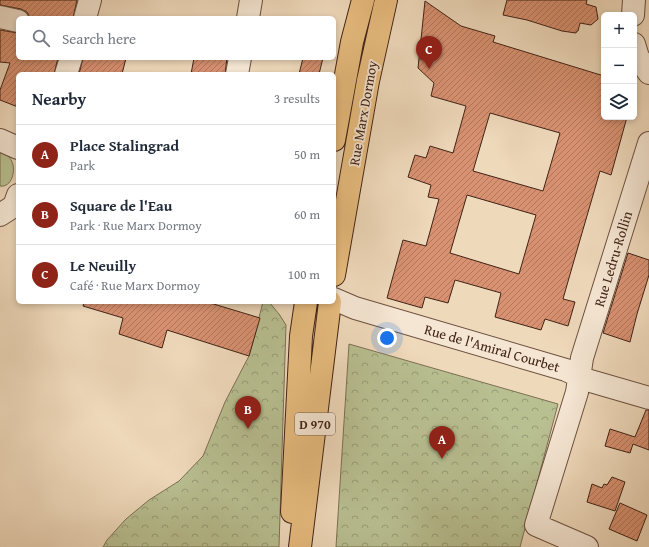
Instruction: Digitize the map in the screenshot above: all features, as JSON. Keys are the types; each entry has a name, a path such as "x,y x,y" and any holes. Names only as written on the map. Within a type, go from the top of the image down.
{"main road":[{"name":"Rue Marx Dormoy","path":"336,129 352,42 363,0"},
{"name":"Rue Marx Dormoy","path":"336,264 368,80 386,0"},
{"name":"D 970","path":"293,547 292,501 301,336 306,304"},
{"name":"D 970","path":"300,547 330,304"}],"street":[{"path":"86,16 90,0"},
{"path":"248,16 251,0"},
{"path":"633,12 634,0"},
{"path":"0,17 16,21"},
{"path":"635,48 638,57 649,73"},
{"path":"67,72 70,60"},
{"path":"237,72 240,60"},
{"path":"0,140 16,147"},
{"name":"Rue Ledru-Rollin","path":"587,547 536,525 577,392 582,358 649,143"},
{"name":"Rue de l'Amiral Courbet","path":"336,300 355,308 566,370 587,380 649,398"}],"green space":[{"path":"0,151 9,157 14,169 12,178 8,184 4,186 0,186"},
{"path":"262,304 271,304 286,325 279,547 103,547 107,540 126,519 149,500 179,481 203,456 225,402 249,356"},
{"path":"349,344 558,404 520,547 336,547"}],"building":[{"path":"0,0 77,0 73,16 29,16 27,12 21,9 0,5"},
{"path":"507,0 587,0 586,4 596,7 598,19 591,25 580,23 576,33 562,31 527,20 503,15"},
{"path":"425,1 461,26 495,36 493,42 601,75 601,120 626,120 611,175 600,171 563,299 575,302 568,326 545,319 541,330 495,317 501,293 455,280 448,303 425,297 422,308 387,298 403,240 426,246 439,199 428,197 431,185 408,177 415,155 426,158 430,146 453,153 466,106 431,96 434,83 418,68","holes":["490,113 560,133 543,191 473,171","467,195 536,215 519,274 450,253"]},
{"path":"0,30 16,33 16,60 58,60 54,72 16,72 16,106 0,100 0,90 10,63 0,62"},
{"path":"82,60 126,60 122,72 80,72"},
{"path":"194,60 227,60 225,72 191,72"},
{"path":"302,60 322,60 320,72 300,72"},
{"path":"628,253 649,260 649,275 630,342 603,333"},
{"path":"84,304 214,304 260,318 249,356 167,330 162,348 119,334 123,318 83,306"},
{"path":"646,410 649,410 649,450 633,444 630,453 605,446 610,429 635,437"},
{"path":"612,477 625,482 615,511 587,502 592,484 602,488 604,484 607,485"},
{"path":"620,503 647,515 637,541 609,529"}],"place":[{"name":"Le Neuilly","path":"429,69"},
{"name":"Square de l'Eau","path":"248,429"},
{"name":"Place Stalingrad","path":"442,459"}]}
